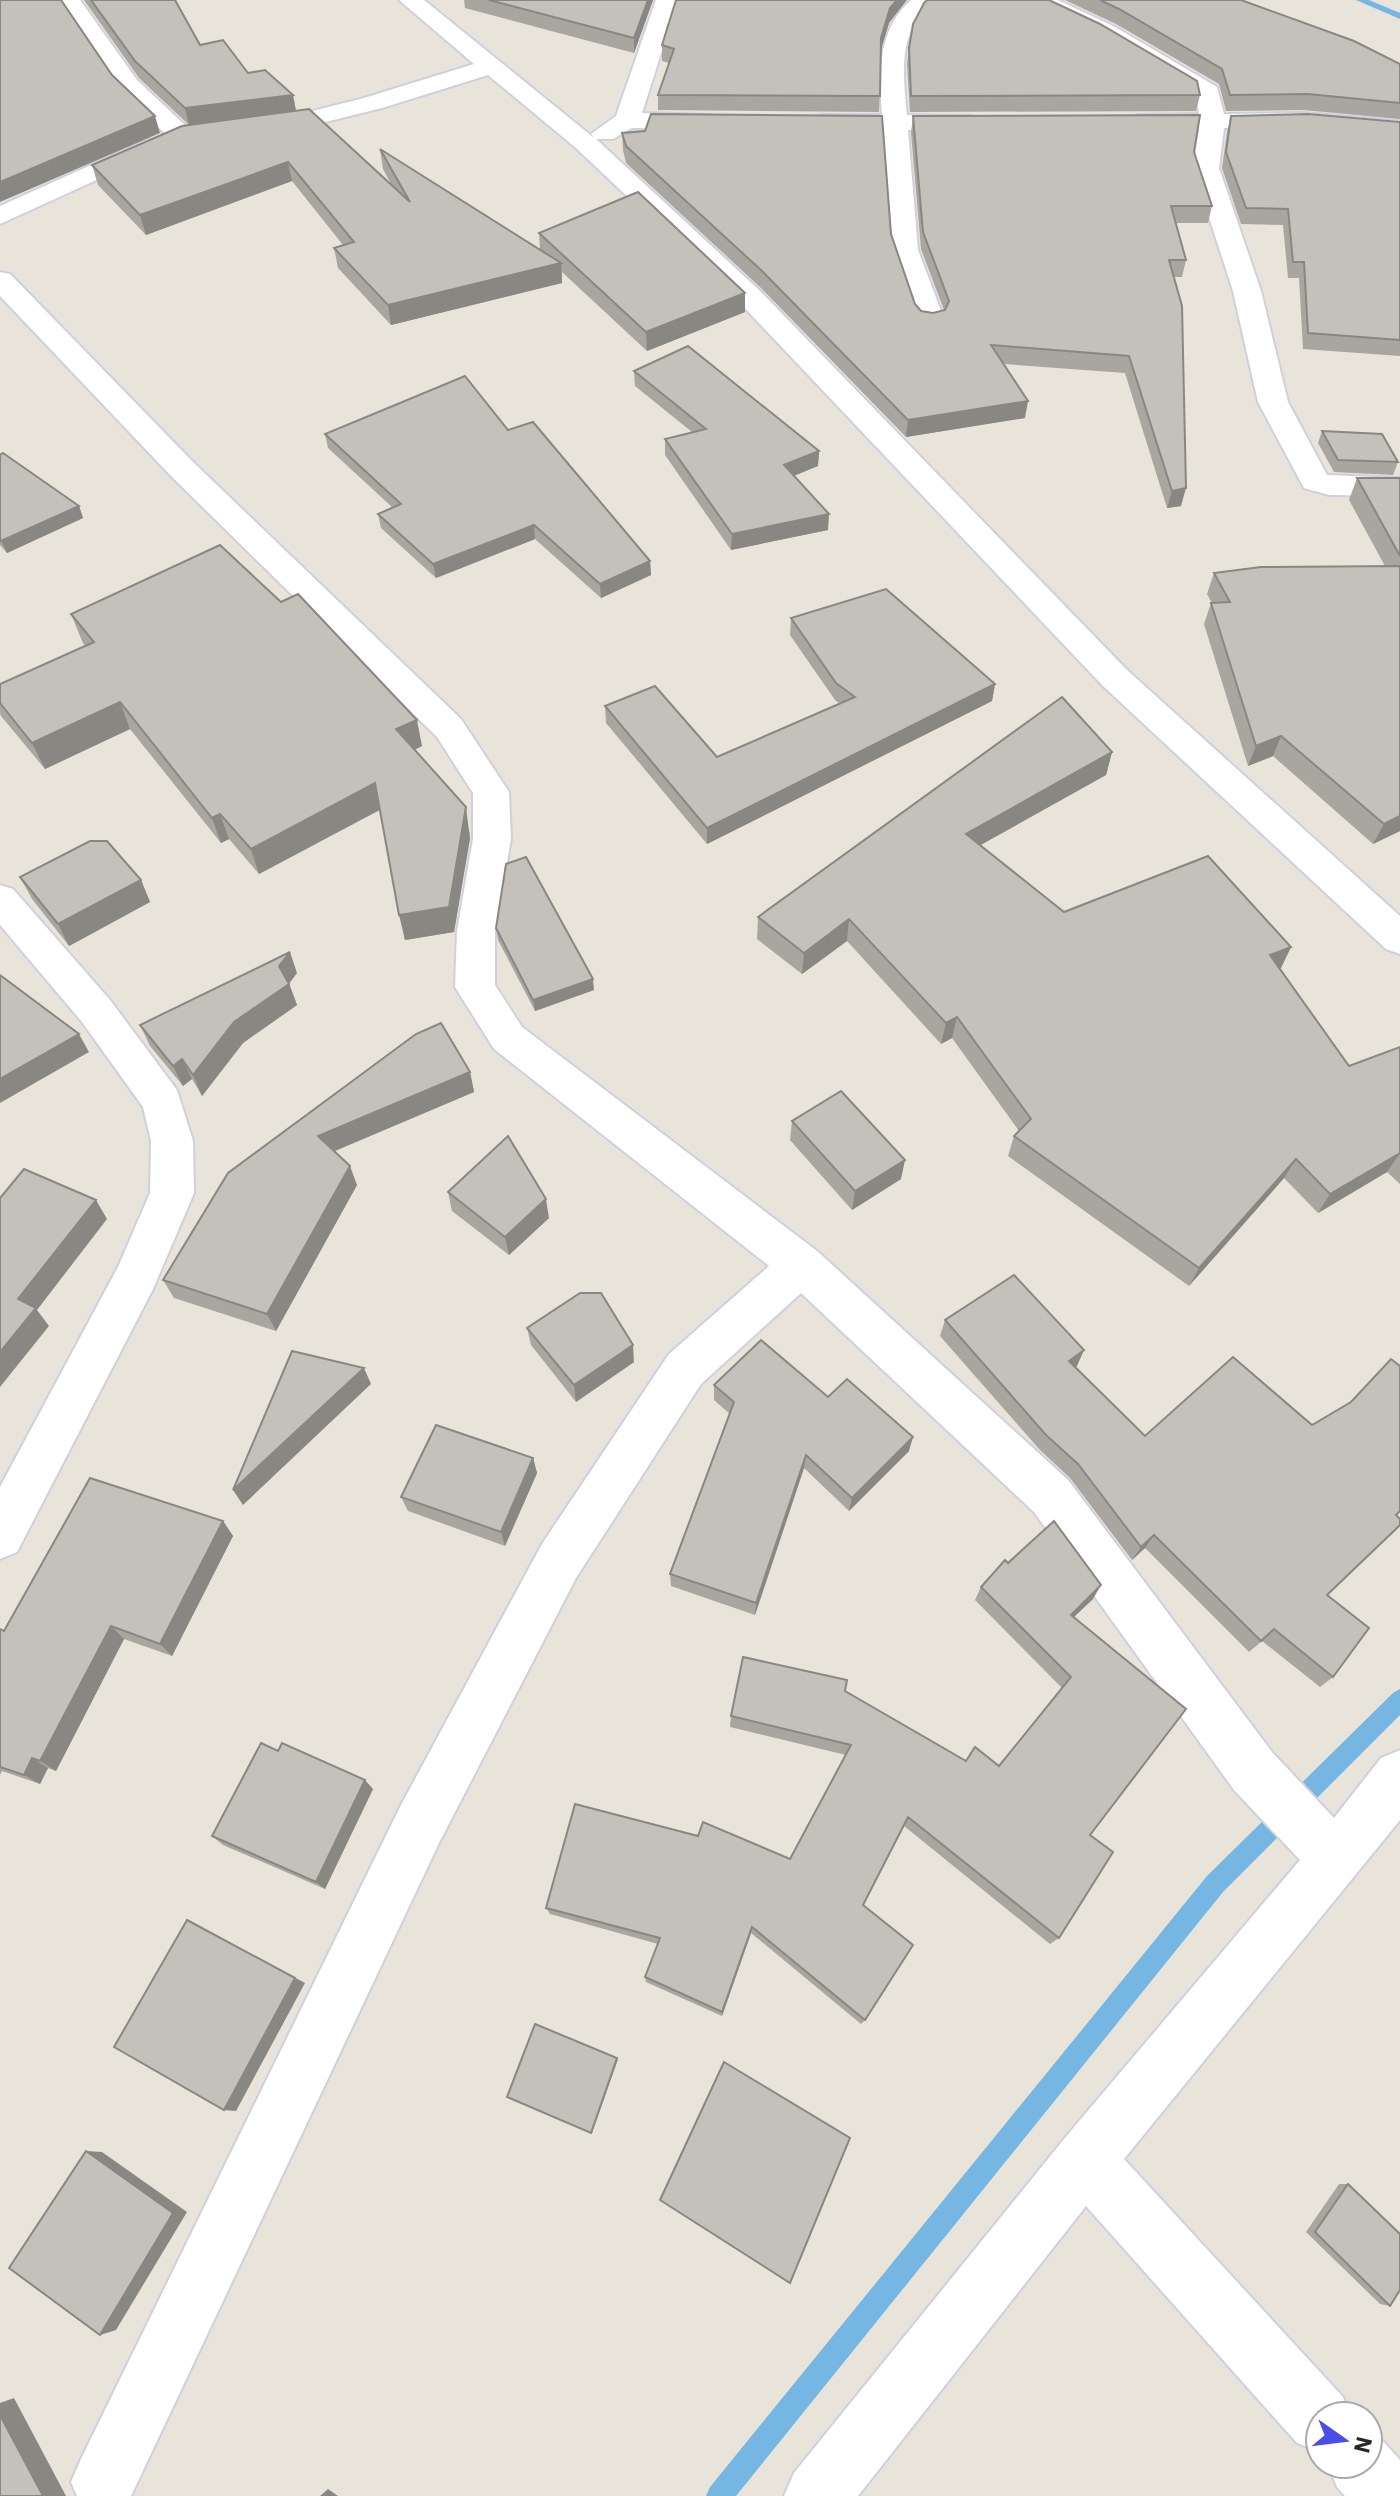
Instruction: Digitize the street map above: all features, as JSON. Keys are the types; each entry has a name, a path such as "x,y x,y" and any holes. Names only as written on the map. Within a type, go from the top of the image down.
{"street":[{"path":"69,0 128,85 182,136"},
{"path":"410,0 585,143 749,296 1115,678 1400,939"},
{"path":"627,120 667,0"},
{"path":"928,0 911,10 895,48 891,68 905,250 930,319"},
{"path":"1040,0 1107,32 1201,85 1208,92 1213,121 1206,168 1247,291 1273,402 1315,481 1321,484 1400,487"},
{"path":"0,216 46,197 126,156 182,136 293,123 373,103 493,66"},
{"path":"585,143 627,120 737,122"},
{"path":"1112,123 1303,120 1400,128"},
{"path":"801,122 990,123"},
{"path":"0,280 182,469 449,728 491,792 492,839 476,931 475,987 508,1038 801,1265 1051,1496 1253,1771 1324,1847"},
{"path":"0,899 96,1011 162,1102 172,1141 172,1193 137,1275 0,1536"},
{"path":"104,2482 420,1824 559,1561 685,1369 801,1265"},
{"path":"817,2496 1085,2160 1324,1847 1400,1777"},
{"path":"1085,2160 1304,2402"},
{"path":"1374,2480 1389,2496"}],"building":[{"path":"0,0 61,0 112,75 155,116 0,182"},
{"path":"91,0 175,0 200,45 223,40 248,73 265,70 293,95 185,108 135,61"},
{"path":"489,0 648,0 634,38"},
{"path":"676,0 897,0 890,8 881,38 880,96 658,95 674,49 662,45"},
{"path":"927,0 1049,0 1100,24 1197,81 1200,95 911,96 909,48 913,24"},
{"path":"1100,0 1241,0 1354,41 1400,64 1400,103 1308,94 1230,95 1222,69"},
{"path":"309,109 410,202 380,149 561,263 388,305 334,248 354,242 288,162 140,215 92,165 182,126"},
{"path":"651,114 882,116 891,234 915,304 921,311 933,313 945,310 949,301 923,232 913,116 1200,115 1194,152 1212,206 1171,206 1186,260 1169,260 1182,306 1186,488 1172,491 1129,356 991,345 1028,401 908,420 762,271 626,146 622,133 645,131"},
{"path":"1308,114 1400,122 1400,340 1308,333 1304,262 1293,262 1288,209 1246,208 1226,152 1231,116"},
{"path":"638,192 745,293 646,332 539,233"},
{"path":"688,346 819,451 784,465 829,514 732,534 665,439 706,429 634,371"},
{"path":"465,376 508,430 533,422 650,561 600,584 534,525 433,564 378,514 401,504 325,434"},
{"path":"1322,431 1382,434 1398,462 1338,460"},
{"path":"3,453 79,506 1,541 0,455"},
{"path":"1357,478 1400,478 1400,556"},
{"path":"220,545 281,602 298,594 417,720 396,729 466,807 449,907 399,915 375,783 251,849 220,814 212,818 120,702 32,743 0,703 0,684 94,642 71,614"},
{"path":"1400,566 1400,816 1384,824 1281,736 1256,746 1211,603 1230,602 1214,573 1261,567"},
{"path":"886,589 995,684 707,828 605,706 655,686 717,757 855,697 836,683 791,618"},
{"path":"1062,697 1112,752 966,834 1064,912 1208,856 1291,947 1270,955 1349,1066 1400,1047 1400,1153 1330,1194 1296,1159 1199,1268 1014,1136 1031,1119 957,1017 946,1023 849,919 804,953 758,917"},
{"path":"90,841 107,841 141,880 58,924 20,877"},
{"path":"526,857 593,979 533,1000 496,928 506,864"},
{"path":"290,952 279,966 289,984 234,1022 193,1075 182,1059 173,1066 140,1025"},
{"path":"0,975 79,1034 0,1079"},
{"path":"441,1023 470,1072 318,1136 350,1166 267,1314 163,1280 228,1173 416,1034"},
{"path":"841,1091 905,1160 855,1191 792,1121"},
{"path":"508,1136 546,1199 505,1237 448,1192"},
{"path":"24,1169 96,1200 18,1299 36,1308 0,1352 0,1198"},
{"path":"1014,1275 1084,1350 1069,1361 1145,1436 1233,1357 1312,1425 1351,1402 1391,1359 1400,1366 1400,1511 1396,1515 1400,1525 1327,1595 1369,1628 1333,1677 1274,1629 1261,1641 1154,1535 1141,1547 1078,1464 1046,1435 945,1320"},
{"path":"580,1293 601,1293 633,1345 574,1385 527,1328"},
{"path":"761,1340 828,1397 847,1379 913,1437 852,1498 806,1455 756,1603 670,1574 734,1402 714,1385"},
{"path":"292,1351 364,1368 233,1490"},
{"path":"436,1425 533,1458 501,1532 401,1497"},
{"path":"90,1478 223,1521 160,1644 111,1626 40,1761 32,1758 24,1775 0,1767 0,1629 4,1631"},
{"path":"1054,1521 1101,1585 1071,1615 1186,1709 1090,1835 1113,1852 1059,1938 908,1817 863,1905 913,1945 865,2020 752,1927 722,2012 645,1977 660,1938 546,1908 575,1804 698,1836 703,1822 790,1859 851,1745 731,1716 743,1657 847,1680 845,1691 966,1761 975,1747 999,1766 1071,1677 981,1587 1005,1560 1008,1563"},
{"path":"261,1743 278,1751 282,1743 365,1780 316,1882 212,1836"},
{"path":"187,1920 295,1978 224,2110 114,2047"},
{"path":"535,2024 617,2058 591,2133 507,2097"},
{"path":"724,2062 850,2138 790,2283 660,2200"},
{"path":"86,2151 173,2213 100,2335 9,2268"},
{"path":"1348,2184 1400,2234 1400,2290 1390,2306 1315,2232"},
{"path":"0,2415 43,2496 0,2496"}],"waterway":[{"path":"1361,0 1400,16"},
{"path":"719,2496 1215,1884 1400,1700"}]}
